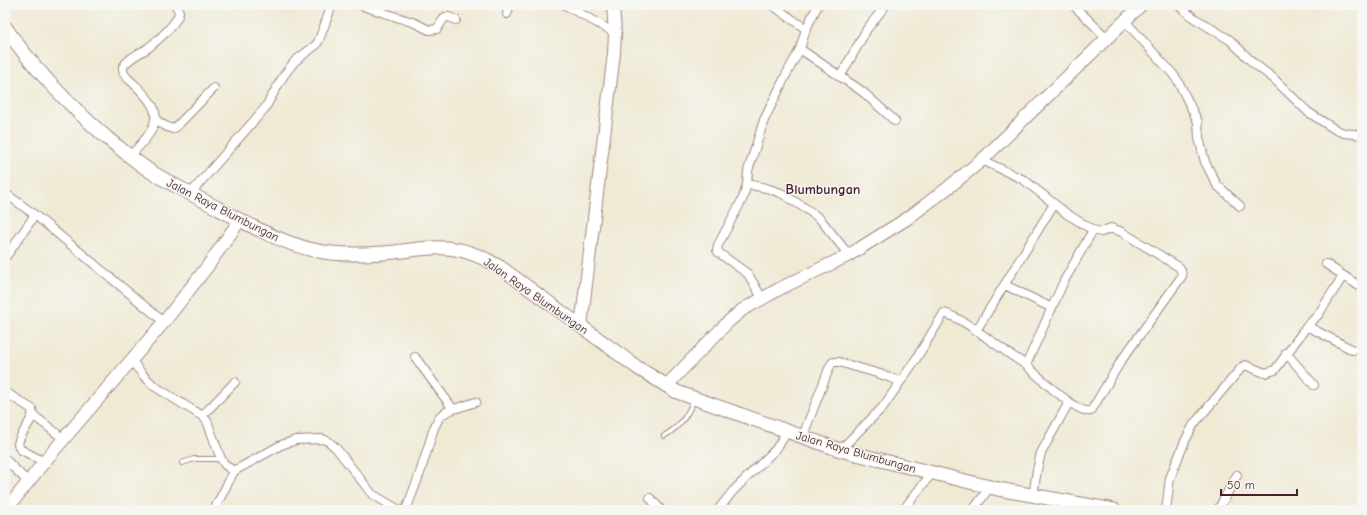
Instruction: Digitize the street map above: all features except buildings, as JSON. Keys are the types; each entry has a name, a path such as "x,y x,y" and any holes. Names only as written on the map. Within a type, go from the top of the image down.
{"main road":[{"name":"Jalan Raya Blumbungan","path":"5,27 32,62 63,97 129,157 150,172 190,194 283,241 330,253 368,253 446,248 471,252 500,267 638,368 676,392 802,438 840,450 990,487 1033,496 1063,506 1114,510"}],"street":[{"path":"129,157 149,132 156,120 153,106 145,95 123,73 122,67 126,62 148,48 169,29 178,16 179,10 175,5"},
{"path":"190,194 265,108 284,75 295,61 316,45 332,5"},
{"path":"360,5 414,23 429,30 437,29 445,17 456,20"},
{"path":"507,14 510,5"},
{"path":"565,5 615,33"},
{"path":"581,326 608,104 615,33 613,5"},
{"path":"772,5 806,29"},
{"path":"762,298 748,274 717,250 718,245 743,198 747,184 748,172 764,120 800,49 806,29 818,5"},
{"path":"840,76 867,29 886,5"},
{"path":"1074,5 1107,38"},
{"path":"666,386 728,322 742,310 762,298 849,255 908,218 949,187 982,160 1141,5"},
{"path":"1178,5 1194,18 1230,40 1252,62 1273,78 1308,112 1336,130 1344,133 1362,135"},
{"path":"1125,21 1172,72 1178,81 1198,122 1199,138 1205,162 1217,185 1240,206"},
{"path":"800,49 871,98 895,121"},
{"path":"156,120 167,127 174,129 214,88"},
{"path":"840,450 883,407 899,381 916,359 942,314 949,315 976,331 1026,365 1042,381 1069,402 1086,412 1091,411 1121,361 1182,276 1179,267 1116,229 1111,228 1101,232 1093,230 1067,214 1024,180 982,160"},
{"path":"747,184 781,193 808,210 820,219 849,255"},
{"path":"5,193 35,215 164,322"},
{"path":"976,331 1054,204"},
{"path":"5,258 35,215"},
{"path":"6,510 44,462 164,322 207,267 240,220"},
{"path":"1026,365 1076,258 1093,230"},
{"path":"1326,264 1362,288"},
{"path":"1166,510 1170,478 1174,465 1184,441 1194,424 1242,367 1245,365 1265,373 1271,372 1277,368 1286,353 1307,326 1318,315 1343,276"},
{"path":"1005,285 1052,308"},
{"path":"1307,326 1353,350"},
{"path":"1286,353 1314,385"},
{"path":"415,357 454,409"},
{"path":"131,360 154,386 202,416 207,421 221,459 225,465 234,471"},
{"path":"802,438 830,366 833,362 836,361 899,381"},
{"path":"202,416 235,382"},
{"path":"5,392 32,409 33,415 64,439"},
{"path":"406,510 437,421 444,412 476,402"},
{"path":"1033,496 1041,453 1069,402"},
{"path":"33,415 23,430 18,444 20,449 44,462"},
{"path":"718,510 733,491 776,449 787,432"},
{"path":"214,510 234,471 281,445 296,440 322,439 328,441 336,448 372,494 399,510"},
{"path":"5,459 28,482"},
{"path":"903,510 932,473"},
{"path":"1218,510 1237,475"},
{"path":"973,510 990,487"},
{"path":"650,498 661,510"}],"lane":[{"path":"664,436 674,430 685,418 695,399"},
{"path":"182,463 194,458 221,459"}],"district":[{"name":"Blumbungan","path":"823,189"}]}
